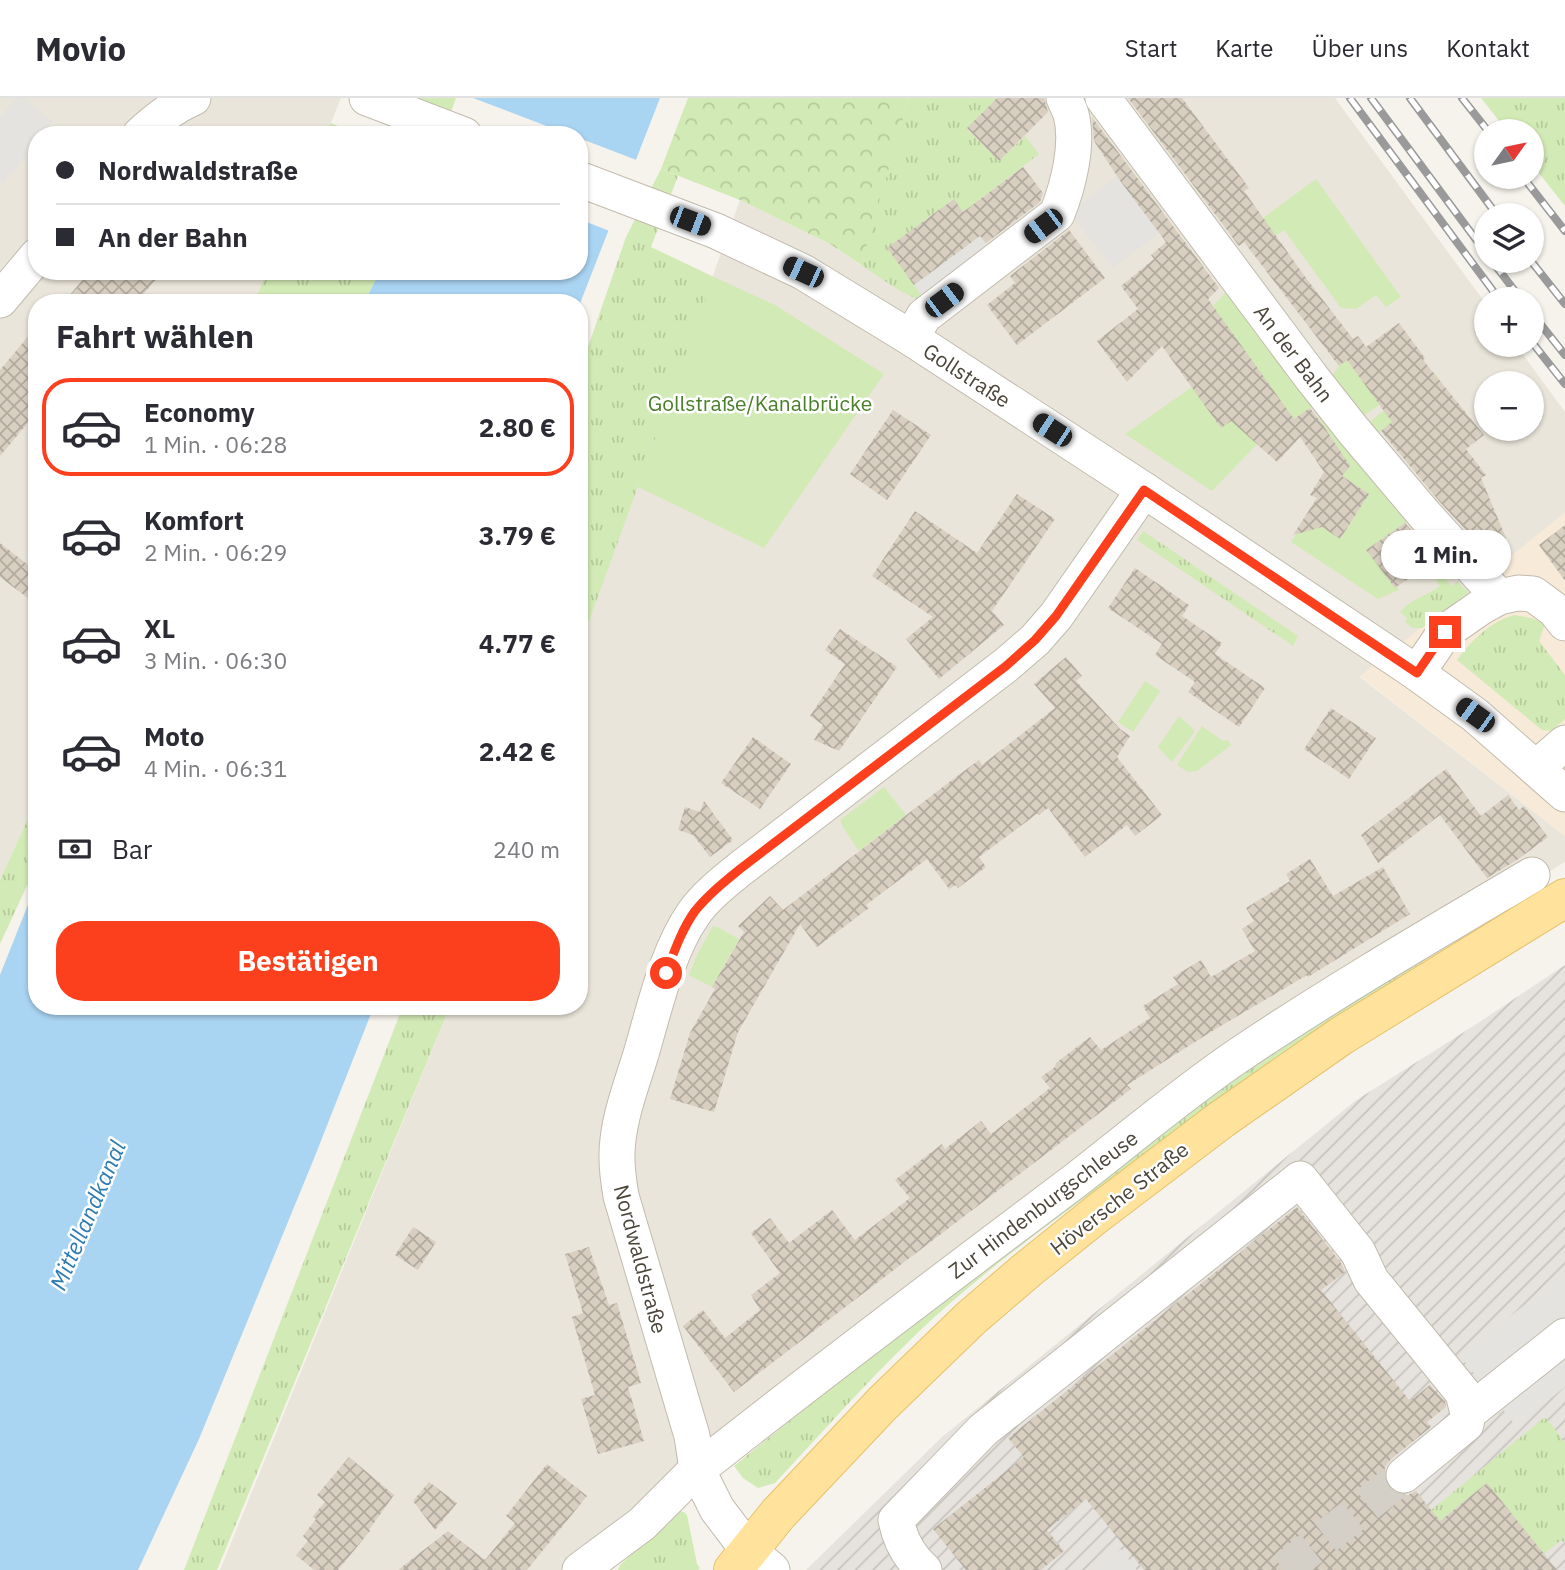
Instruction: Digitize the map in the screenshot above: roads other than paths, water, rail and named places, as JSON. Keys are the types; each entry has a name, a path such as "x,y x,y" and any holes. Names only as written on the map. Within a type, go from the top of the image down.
{"main road":[{"name":"Höversche Straße","path":"751,1563 778,1514 883,1403 971,1318 1027,1270 1222,1119 1341,1036 1565,898"}],"street":[{"path":"367,98 441,126"},
{"path":"911,338 924,316 1057,215 1067,190 1072,153 1071,113 1064,98"},
{"name":"An der Bahn","path":"1103,98 1336,410 1499,597"},
{"path":"150,126 184,100"},
{"name":"Gollstraße","path":"588,182 716,231 803,272 911,338 1417,673 1475,715 1565,794"},
{"path":"0,300 28,267"},
{"name":"Nordwaldstraße","path":"751,1563 717,1509 697,1469 692,1436 621,1196 616,1158 619,1131 662,983 675,948 694,913 712,892 868,761 933,712 1006,666 1035,640 1056,616 1144,490"},
{"path":"1417,673 1445,632 1499,597 1518,593 1533,594 1555,610 1565,623"},
{"path":"1536,768 1565,743"},
{"name":"Zur Hindenburgschleuse","path":"580,1570 642,1524 697,1469 1238,1056 1360,978 1532,875"},
{"path":"924,1570 900,1541 896,1520 983,1430 1300,1179 1358,1252 1371,1280 1463,1394 1468,1413 1466,1423 1404,1475"},
{"path":"1468,1413 1565,1335"}],"water":[{"path":"460,98 660,98 584,294 368,294 376,280 588,280 588,126 449,126"},
{"name":"Mittellandkanal","path":"28,905 28,1015 370,1015 199,1439 138,1570 0,1570 0,975"}],"tunnel":[{"path":"1284,1570 1404,1475"}],"railway":[{"path":"1350,98 1490,287"},
{"path":"1371,98 1474,237"},
{"path":"1410,98 1488,203"},
{"path":"1462,98 1479,119"},
{"path":"1532,189 1565,231"},
{"path":"1501,273 1512,287"},
{"path":"1540,273 1565,304"},
{"path":"1544,328 1565,355"},
{"path":"1544,357 1565,384"}],"park label":[{"name":"Gollstraße/Kanalbrücke","path":"760,403"}]}
